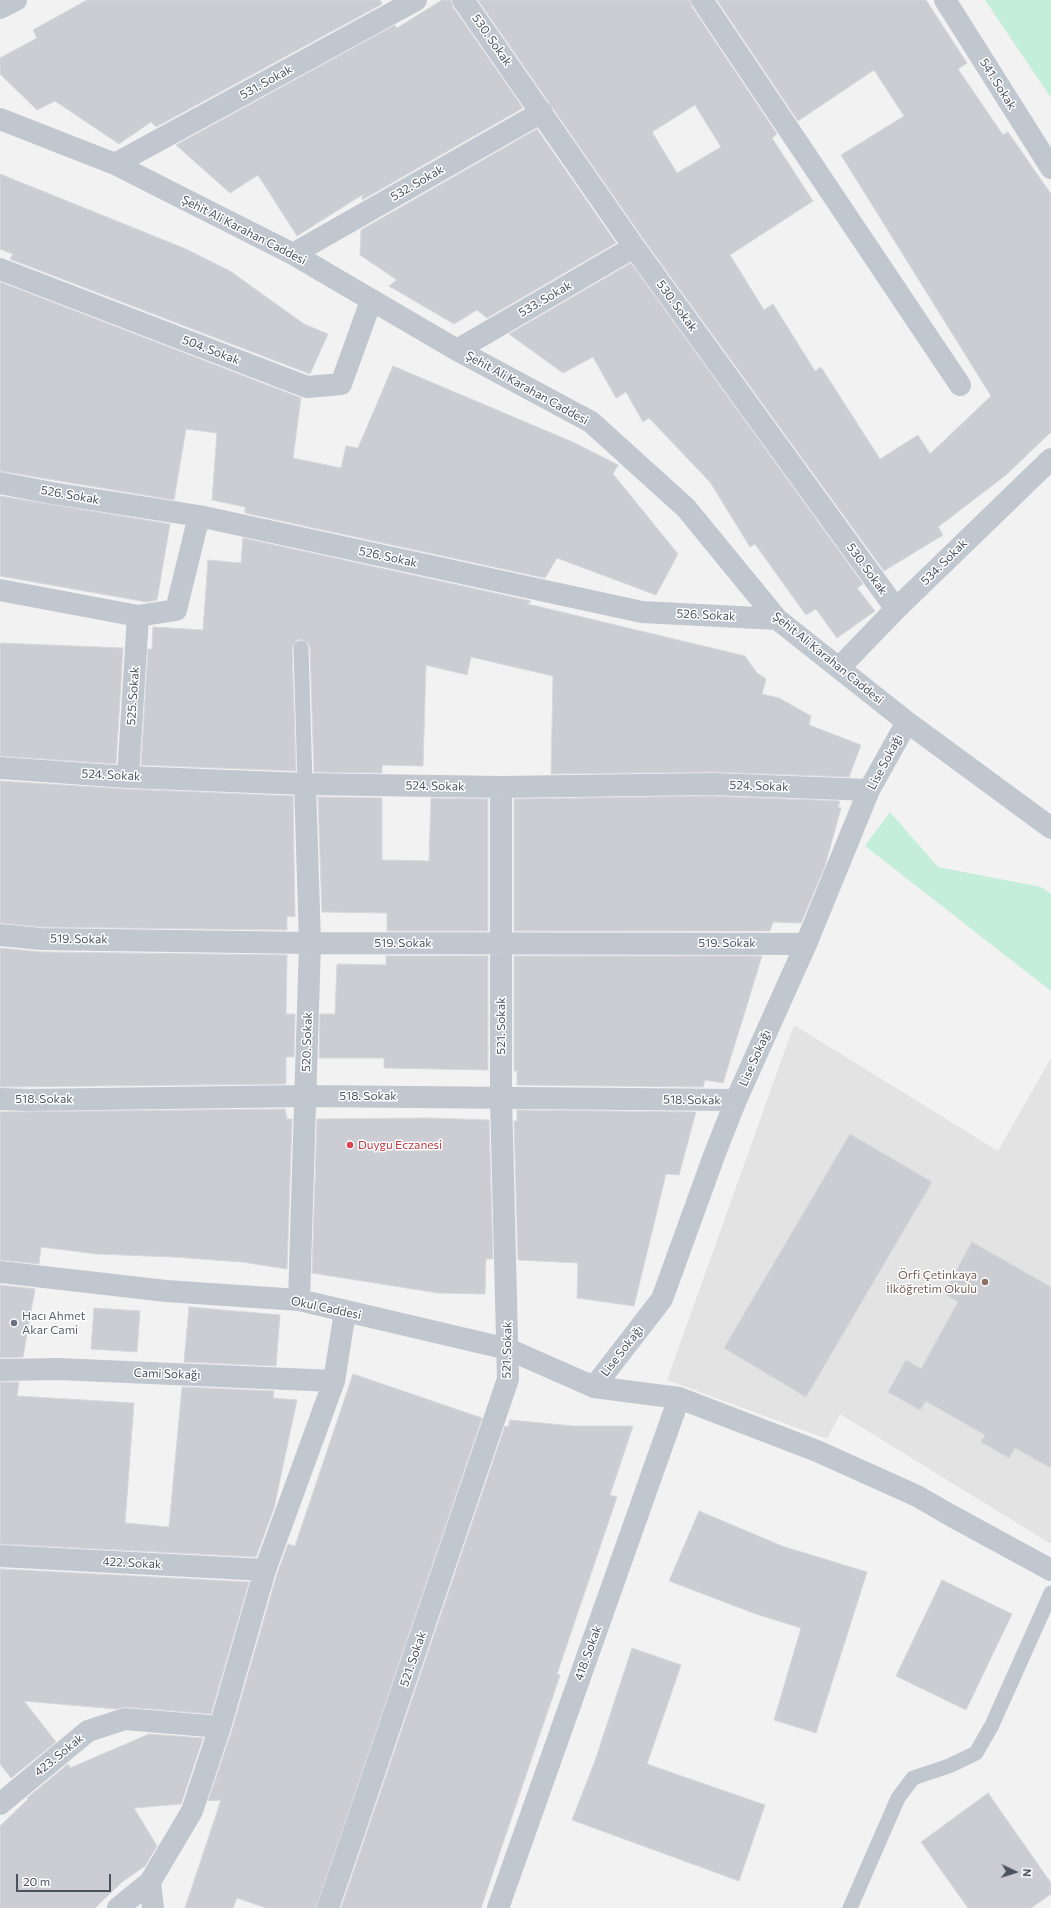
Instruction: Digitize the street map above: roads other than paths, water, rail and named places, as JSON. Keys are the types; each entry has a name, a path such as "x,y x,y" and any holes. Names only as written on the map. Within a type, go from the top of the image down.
{"street":[{"path":"0,8 16,0"},
{"name":"531. Sokak","path":"116,164 416,0"},
{"name":"530. Sokak","path":"463,0 542,112 634,247 896,609"},
{"path":"702,0 960,384"},
{"name":"541. Sokak","path":"945,0 1051,168"},
{"name":"532. Sokak","path":"293,254 542,112"},
{"name":"Şehit Ali Karahan Caddesi","path":"0,120 116,164 293,254 457,350 591,422 686,508 777,619 906,722 1051,828"},
{"name":"533. Sokak","path":"457,350 634,247"},
{"name":"504. Sokak","path":"0,269 307,386 341,384 371,301"},
{"name":"534. Sokak","path":"839,668 896,609 1051,459"},
{"name":"526. Sokak","path":"0,482 52,493 199,516 642,612 777,619"},
{"path":"0,590 138,616 176,610 199,516"},
{"name":"525. Sokak","path":"128,776 138,616"},
{"name":"Lise Sokağı","path":"594,1387 662,1299 715,1153 736,1100 806,944 870,790 906,722"},
{"name":"524. Sokak","path":"0,768 128,776 305,784 501,787 712,784 870,790"},
{"name":"520. Sokak","path":"299,1300 310,942 305,784"},
{"name":"521. Sokak","path":"328,1908 508,1378 501,1097 501,787"},
{"name":"519. Sokak","path":"0,936 49,939 310,942 806,944"},
{"name":"518. Sokak","path":"0,1098 28,1100 305,1096 736,1100"},
{"name":"Okul Caddesi","path":"0,1272 166,1291 299,1300 508,1349 594,1387 679,1398 818,1451 917,1496 950,1516 1051,1570"},
{"path":"118,1908 150,1882 192,1811 220,1727 265,1570 334,1381 345,1312"},
{"name":"Cami Sokağı","path":"0,1370 58,1369 334,1381"},
{"name":"418. Sokak","path":"498,1908 679,1398"},
{"name":"422. Sokak","path":"0,1556 265,1570"},
{"name":"423. Sokak","path":"4,1793 88,1731 125,1719 220,1727"},
{"path":"150,1882 153,1908"}],"lane":[{"path":"300,648 305,784"},
{"path":"850,1908 898,1798 913,1778 949,1766 976,1752 992,1725 1051,1593"}],"place":[{"name":"Duygu Eczanesi","path":"350,1145"},
{"name":"Örfi Çetinkaya İlköğretim Okulu","path":"985,1282"},
{"name":"Hacı Ahmet Akar Cami","path":"14,1323"}]}
